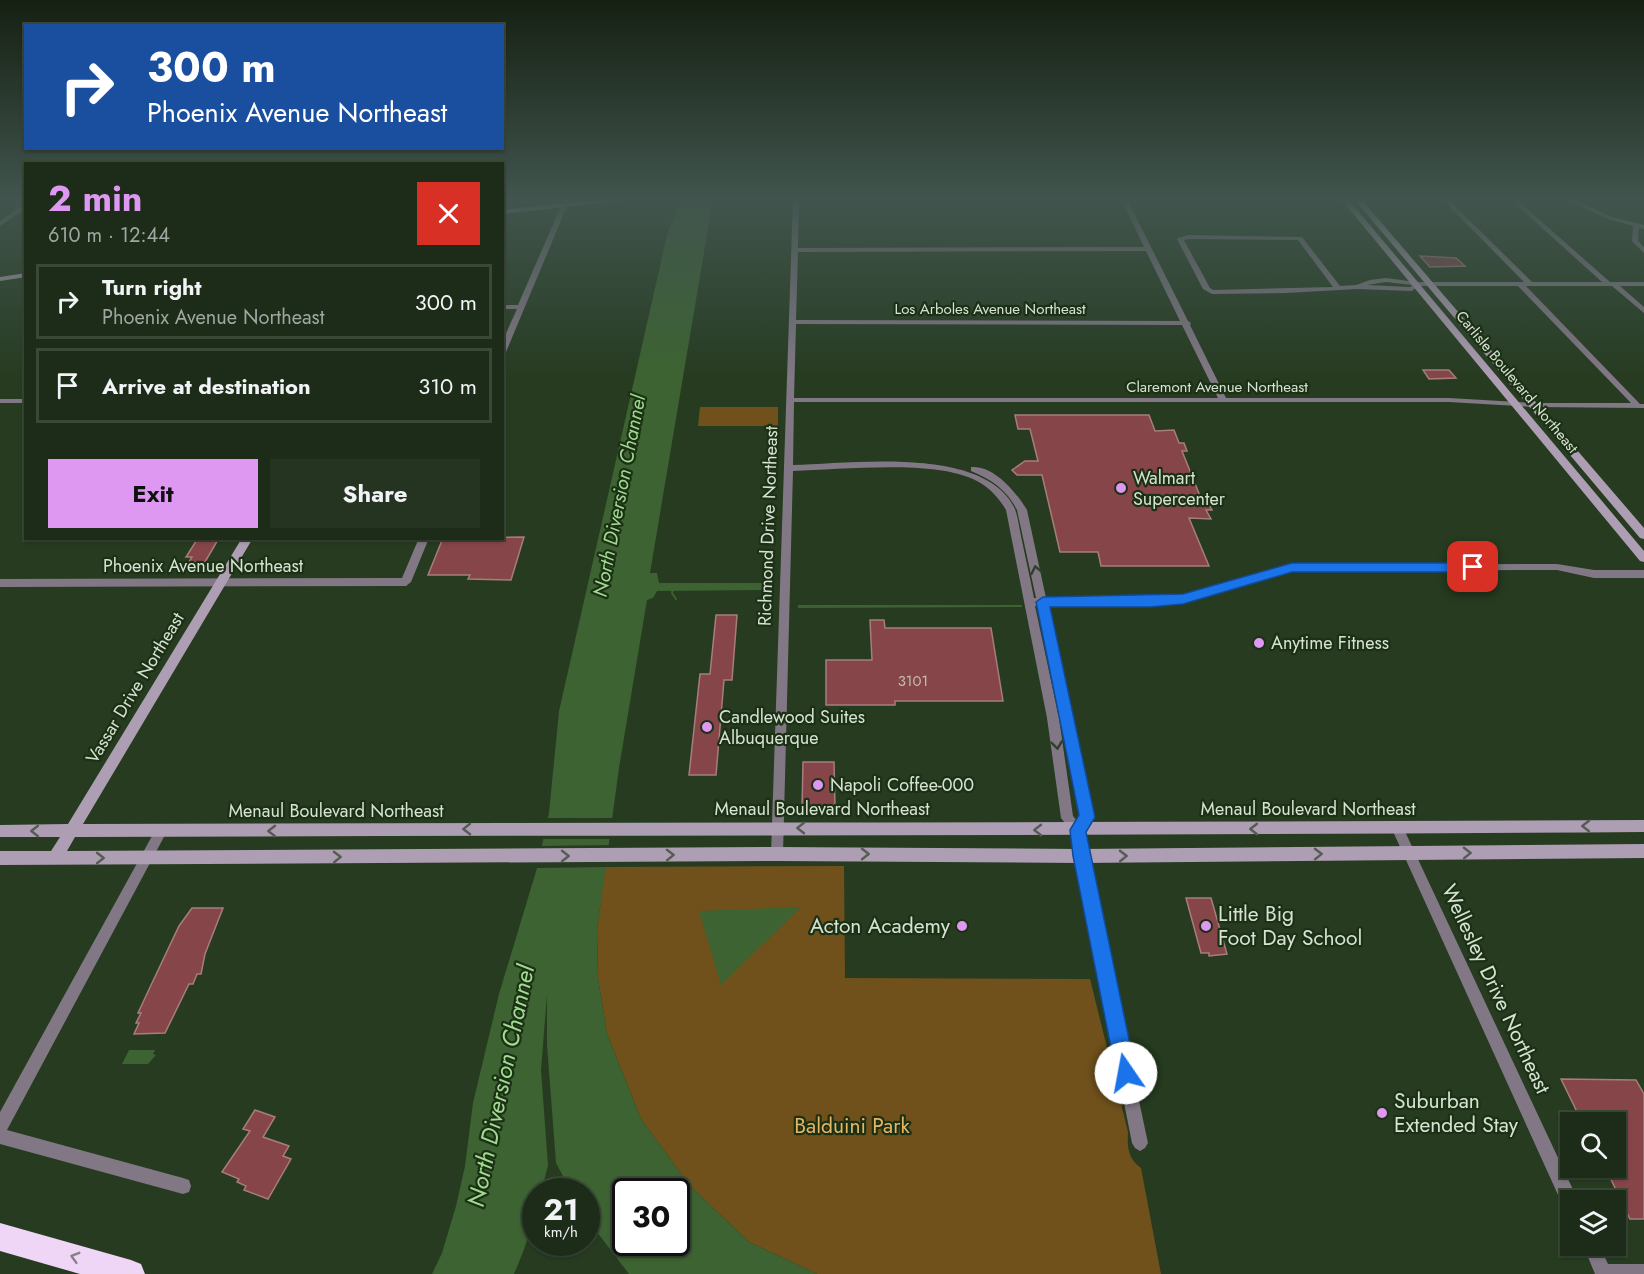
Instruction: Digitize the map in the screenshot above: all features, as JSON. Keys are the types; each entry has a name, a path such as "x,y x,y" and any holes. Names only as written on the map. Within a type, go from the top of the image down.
{"highway":[{"path":"0,1237 131,1274"}],"main road":[{"name":"Carlisle Boulevard Northeast","path":"1394,258 1644,558"},
{"name":"Carlisle Boulevard Northeast","path":"1408,258 1644,535"},
{"path":"0,279 24,276"},
{"path":"1571,471 1589,479 1617,512 1634,524"},
{"name":"Vassar Drive Northeast","path":"55,858 247,540"},
{"name":"Menaul Boulevard Northeast","path":"0,831 777,828 1078,830 1644,826"},
{"path":"0,858 777,854 1081,856 1644,851"}],"street":[{"path":"504,348 542,258"},
{"name":"Richmond Drive Northeast","path":"777,854 796,258"},
{"path":"1155,258 1223,400"},
{"path":"1191,258 1207,289 1212,292 1357,287 1413,289 1416,284 1644,284"},
{"path":"1316,258 1338,288"},
{"path":"1500,258 1642,406"},
{"path":"1581,258 1644,311"},
{"path":"504,307 522,307"},
{"name":"Los Arboles Avenue Northeast","path":"794,322 1187,323"},
{"name":"Claremont Avenue Northeast","path":"790,400 1513,402 1533,405 1642,406"},
{"path":"0,401 24,401"},
{"path":"788,464 948,468 973,475 1016,496 1022,510 1043,602 1088,817 1078,830"},
{"path":"999,486 1011,510 1054,723 1067,818 1078,830 1081,856 1140,1143"},
{"name":"Phoenix Avenue Northeast","path":"0,583 406,582 423,540"},
{"path":"1030,602 1150,602 1183,599 1292,568 1557,567 1594,574 1644,574"},
{"name":"Wellesley Drive Northeast","path":"1397,827 1564,1190"},
{"path":"0,1127 161,831"},
{"path":"0,1136 183,1186"},
{"path":"1596,1256 1603,1272 1644,1272"}],"green space":[{"path":"700,407 778,407 778,431 774,430 773,426 698,426"},
{"name":"Balduini Park","path":"844,866 845,978 1090,979 1128,1132 1129,1152 1133,1161 1141,1168 1161,1274 817,1274 749,1242 690,1186 690,1178 684,1178 641,1119 607,1034 598,978 597,931 605,867"}],"water":[{"name":"North Diversion Channel","path":"662,258 703,258 650,573 657,573 659,583 765,583 772,578 771,596 765,590 657,591 653,598 647,600 619,768 597,931 598,978 607,1034 641,1119 684,1178 612,1178 612,1252 600,1236 600,1178 564,1178 556,1163 547,1045 547,995 541,1070 548,1166 545,1178 522,1178 522,1254 514,1274 432,1274 442,1253 456,1206 465,1166 473,1103 499,994 537,868 549,813 559,711"},
{"path":"798,605 1022,605 1022,607 798,608"},
{"path":"801,907 721,985 699,911"},
{"path":"129,1050 155,1050 153,1054 156,1055 148,1064 122,1064"},
{"path":"690,1186 749,1242 817,1274 629,1274 615,1256 690,1256"}],"pier":[{"path":"545,818 615,818 612,839 540,839"},
{"path":"611,845 608,867 534,868 539,846"}],"building":[{"path":"1422,258 1457,258 1465,266 1430,267"},
{"path":"1423,370 1449,370 1456,378 1429,379"},
{"name":"Walmart Supercenter","path":"1015,415 1149,415 1155,431 1174,430 1179,443 1184,443 1187,451 1182,451 1202,501 1207,501 1212,510 1206,510 1211,519 1189,518 1209,566 1101,566 1098,552 1060,552 1042,475 1017,475 1012,470 1025,461 1038,461 1030,429 1018,429"},
{"path":"504,537 524,537 511,580 468,579 470,575 428,575 442,540 504,540"},
{"path":"197,540 218,540 205,562 189,562 192,557 186,557"},
{"name":"Candlewood Suites Albuquerque","path":"716,615 737,615 732,680 724,680 716,775 689,775 700,674 710,674"},
{"path":"870,620 884,620 885,628 991,628 1003,701 895,701 895,705 826,705 826,660 872,660"},
{"name":"Napoli Coffee-000","path":"803,762 834,762 835,808 802,808"},
{"name":"Little Big Foot Day School","path":"1186,898 1211,898 1227,954 1209,956 1209,953 1201,953"},
{"path":"192,908 223,908 205,954 201,974 197,974 193,984 189,984 165,1033 134,1034 141,1013 138,1013 179,926"},
{"path":"1561,1079 1636,1080 1644,1094 1644,1219 1630,1219 1626,1211 1626,1190 1616,1190 1610,1178 1626,1178 1626,1112 1577,1112"},
{"path":"255,1110 275,1117 263,1137 289,1146 283,1156 291,1159 268,1199 244,1190 246,1186 237,1182 239,1179 222,1172 250,1131 243,1129"}],"waterway":[{"path":"673,587 672,593 676,599"}],"place":[{"name":"Walmart Supercenter","path":"1121,488"},
{"name":"Anytime Fitness","path":"1259,643"},
{"name":"Candlewood Suites Albuquerque","path":"707,727"},
{"name":"Napoli Coffee-000","path":"818,785"},
{"name":"Acton Academy","path":"962,926"},
{"name":"Little Big Foot Day School","path":"1206,926"},
{"name":"Suburban Extended Stay","path":"1382,1113"}],"route":[{"path":"1126,1073 1081,856 1078,830 1088,817 1043,602 1150,602 1183,599 1292,568 1473,567"}]}
